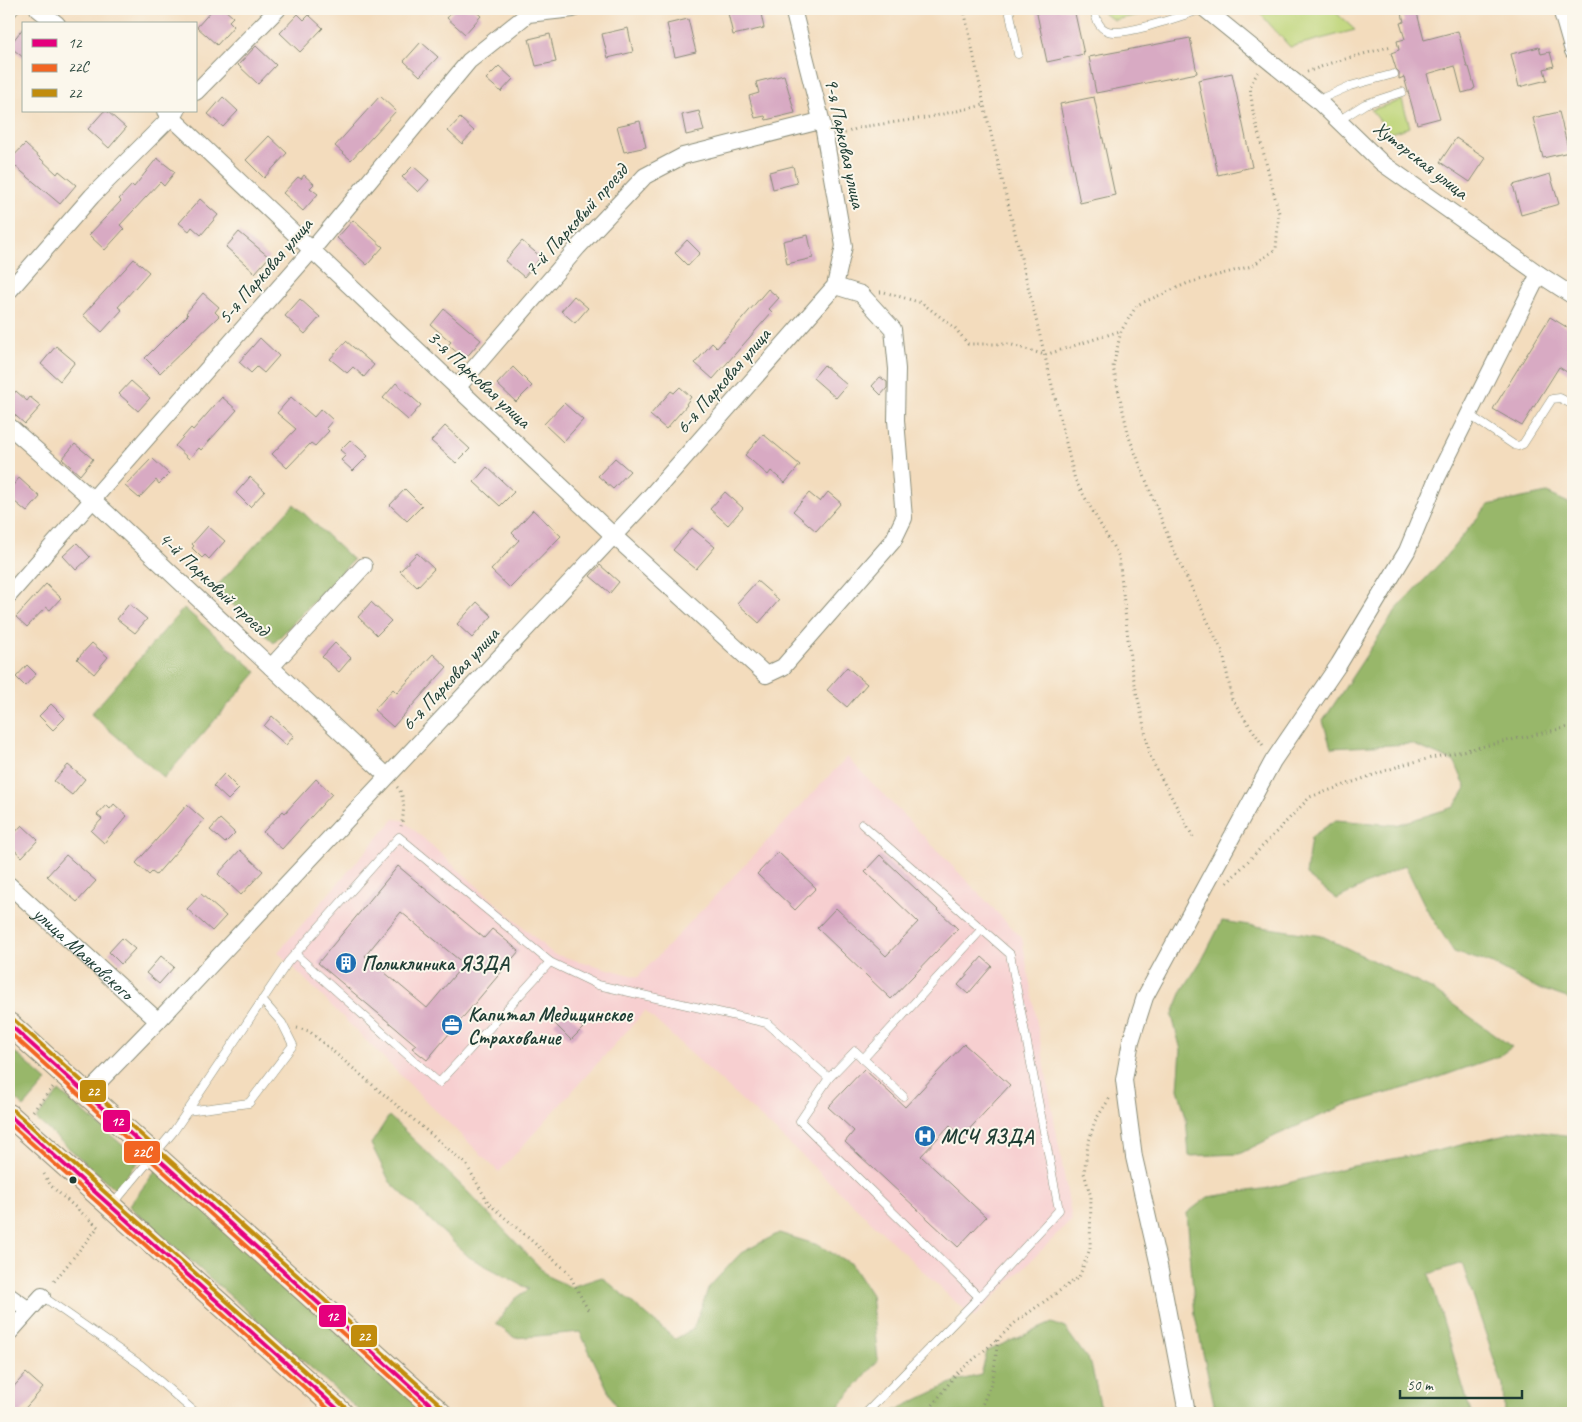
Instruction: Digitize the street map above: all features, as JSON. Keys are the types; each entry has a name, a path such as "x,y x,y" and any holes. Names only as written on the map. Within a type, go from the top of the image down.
{"main road":[{"path":"9,1024 440,1413"},
{"path":"9,1115 342,1413"}],"street":[{"path":"38,9 54,22"},
{"path":"198,90 278,9"},
{"name":"5-я Парковая улица","path":"9,595 312,250 469,60 528,14 573,9"},
{"name":"9-я Парковая улица","path":"792,9 825,141 844,246 835,286"},
{"name":"Хуторская улица","path":"1204,9 1317,100 1382,163 1573,296"},
{"path":"1561,9 1573,51"},
{"path":"9,291 92,196 171,113"},
{"name":"3-я Парковая улица","path":"171,113 457,388 614,536 766,675 782,667 893,541 904,518 896,420 897,369 893,329 861,294"},
{"name":"7-й Парковый проезд","path":"457,388 578,248 645,176 683,156 820,121"},
{"path":"1187,1413 1159,1266 1134,1157 1124,1080 1131,1041 1145,997 1273,760 1339,664 1407,551 1437,478 1539,274"},
{"path":"835,286 861,294"},
{"name":"6-я Парковая улица","path":"87,1094 614,536 835,286"},
{"name":"4-й Парковый проезд","path":"9,426 93,500 387,776"},
{"path":"271,667 364,566"},
{"name":"улица Маяковского","path":"9,885 158,1021"},
{"path":"9,1296 29,1310"},
{"path":"9,1333 42,1296"}],"lane":[{"path":"1009,9 1018,54"},
{"path":"1094,9 1098,24 1108,31 1132,30 1204,9"},
{"path":"1317,100 1350,86 1394,74"},
{"path":"1338,121 1365,104 1402,92"},
{"path":"1468,414 1518,446 1523,444 1552,399 1560,398 1573,405"},
{"path":"862,824 1010,954 1059,1210 979,1297 866,1413"},
{"path":"110,1207 154,1155 187,1111 288,962 399,837 550,962 598,985 767,1023 829,1078"},
{"path":"863,1059 982,929"},
{"path":"295,954 439,1083 550,962"},
{"path":"187,1111 249,1103 294,1045 282,1023 262,1000"},
{"path":"903,1096 855,1051 829,1078 800,1121 979,1297"},
{"path":"42,1296 141,1365 196,1413"}],"path":[{"path":"964,9 984,105 1075,480 1119,557 1131,666 1151,759 1193,838"},
{"path":"1291,79 1331,63 1392,46"},
{"path":"1267,59 1250,86 1253,112 1279,213 1276,249 1252,266 1188,283 1136,306 1121,331 1113,367 1129,437 1173,549 1223,653 1232,699 1273,760"},
{"path":"825,141 861,127 925,118 984,105"},
{"path":"861,294 884,292 922,303 955,328 968,344 1009,344 1045,355 1121,331"},
{"path":"1225,885 1310,797 1405,764 1573,726"},
{"path":"387,776 401,791 404,814 399,837"},
{"path":"282,1023 309,1031 466,1164 490,1204 568,1272 588,1310"},
{"path":"927,1413 956,1374 1017,1321 1080,1277 1090,1249 1090,1198 1084,1173 1088,1144 1095,1121 1124,1080"},
{"path":"42,1296 98,1227 51,1186"},
{"path":"979,1413 993,1378 998,1339"}],"shaded area":[{"path":"847,757 1022,938 1072,1220 974,1317 951,1298 798,1152 645,1011 499,1172 278,952 394,819 403,820 553,954 638,977"}],"green space":[{"path":"1103,9 1167,9 1114,20 1104,14"},
{"path":"1332,9 1355,30 1290,47 1257,10"},
{"path":"1402,100 1410,127 1390,133 1371,110"},
{"path":"1547,493 1573,505 1573,1000 1532,986 1493,964 1454,952 1426,908 1405,865 1337,899 1306,875 1311,837 1336,820 1396,825 1454,807 1466,788 1455,762 1412,744 1331,748 1323,721 1396,610 1441,562 1488,505"},
{"path":"294,504 353,560 274,643 215,588"},
{"path":"184,608 257,672 164,778 91,714"},
{"path":"1222,921 1322,936 1433,990 1512,1047 1499,1056 1423,1083 1345,1105 1239,1154 1189,1156 1186,1117 1178,1089 1181,1050 1172,1016 1182,991 1203,958"},
{"path":"9,1047 47,1081 24,1107 9,1093"},
{"path":"59,1091 140,1160 115,1189 36,1119"},
{"path":"389,1116 463,1187 549,1277 571,1287 602,1277 675,1339 693,1329 709,1287 741,1253 779,1233 818,1245 851,1264 871,1295 878,1360 833,1413 619,1413 580,1332 515,1338 496,1324 515,1299 529,1289 469,1257 390,1182 371,1144"},
{"path":"1522,1130 1573,1136 1573,1413 1504,1413 1503,1386 1462,1263 1429,1274 1471,1413 1216,1413 1195,1316 1187,1213 1208,1197 1269,1188 1348,1167 1432,1152"},
{"path":"157,1169 427,1413 362,1413 129,1206"},
{"path":"1052,1323 1065,1328 1091,1364 1102,1413 890,1413 956,1381 981,1375 987,1351"}],"building":[{"path":"213,9 224,9 233,17 229,21 234,26 217,45 198,26"},
{"path":"455,9 473,9 481,16 465,34 447,18"},
{"path":"746,9 760,9 764,28 733,35 728,13"},
{"path":"1036,9 1074,9 1084,54 1047,62"},
{"path":"1401,9 1416,9 1424,40 1458,31 1467,67 1469,67 1475,88 1462,93 1455,66 1427,74 1440,118 1417,124 1404,77 1399,79 1399,72 1396,69 1391,53 1399,50 1397,41 1405,39 1400,23 1404,22"},
{"path":"298,14 304,20 309,15 323,28 300,52 280,33"},
{"path":"688,19 696,52 675,57 667,24"},
{"path":"628,28 633,52 608,58 602,34"},
{"path":"22,30 22,56 9,46"},
{"path":"550,34 556,62 536,66 529,39"},
{"path":"1190,38 1197,73 1096,93 1089,57"},
{"path":"421,42 438,57 420,76 404,61"},
{"path":"256,46 276,65 258,84 238,65"},
{"path":"1539,47 1541,54 1550,52 1554,66 1544,69 1547,80 1519,87 1511,54"},
{"path":"499,66 513,79 501,92 486,79"},
{"path":"1232,73 1252,167 1218,175 1198,80"},
{"path":"784,75 795,113 766,120 765,116 755,118 749,96 759,93 756,82"},
{"path":"380,96 396,111 351,160 335,146"},
{"path":"223,97 238,111 223,127 208,114"},
{"path":"1094,97 1115,195 1080,203 1060,104"},
{"path":"699,111 704,131 686,135 682,115"},
{"path":"103,112 108,112 126,128 109,148 88,129"},
{"path":"1559,112 1569,152 1543,158 1533,118"},
{"path":"460,118 474,131 462,144 448,131"},
{"path":"640,121 646,147 624,152 617,126"},
{"path":"269,136 287,153 264,178 246,160"},
{"path":"1456,138 1486,158 1470,182 1440,162"},
{"path":"25,144 57,174 59,171 76,185 60,204 9,161"},
{"path":"157,158 175,172 164,186 160,182 120,225 124,229 105,250 89,235 121,201 119,199 132,185 134,187"},
{"path":"413,166 429,180 418,192 402,177"},
{"path":"793,166 797,183 773,189 769,172"},
{"path":"1550,174 1559,204 1521,215 1513,185"},
{"path":"304,175 314,184 310,188 318,194 303,211 283,193 298,177 301,179"},
{"path":"200,199 218,215 201,235 192,227 189,231 179,223"},
{"path":"353,220 383,247 367,265 337,238"},
{"path":"239,232 269,257 255,273 226,247"},
{"path":"808,235 813,258 787,264 783,241"},
{"path":"687,240 700,253 688,266 675,253"},
{"path":"522,241 541,257 524,277 505,261"},
{"path":"134,259 149,272 118,307 122,310 102,332 83,315"},
{"path":"768,289 779,298 769,309 772,312 713,379 695,363 712,343 717,348"},
{"path":"203,293 219,307 215,312 219,316 160,373 145,358 188,315 186,313"},
{"path":"574,296 588,308 575,323 561,311"},
{"path":"300,299 320,317 305,334 285,316"},
{"path":"444,309 481,340 465,359 448,345 451,342 431,325"},
{"path":"1550,317 1573,331 1573,376 1559,367 1522,426 1493,409"},
{"path":"260,338 279,356 264,373 257,367 251,373 239,362"},
{"path":"346,341 374,365 364,377 353,367 347,373 330,359"},
{"path":"56,346 75,362 60,381 41,364"},
{"path":"824,365 847,385 836,398 813,378"},
{"path":"513,367 532,386 516,402 497,384"},
{"path":"880,377 887,382 887,388 881,395 872,386"},
{"path":"131,381 150,398 138,411 119,394"},
{"path":"396,383 421,405 408,420 383,398"},
{"path":"680,387 691,397 687,405 666,429 650,415 671,391 674,393"},
{"path":"16,391 27,401 30,397 41,406 25,424 9,410 9,400"},
{"path":"222,397 237,410 201,450 199,448 189,459 175,446 191,428 193,430"},
{"path":"291,397 314,417 321,409 333,420 326,428 329,431 315,446 311,443 287,468 272,454 296,429 277,413"},
{"path":"564,403 583,420 563,442 544,424"},
{"path":"445,426 470,449 456,463 431,441"},
{"path":"763,434 800,465 785,483 771,471 768,475 745,455"},
{"path":"350,440 368,456 353,471 341,460 346,455 340,450"},
{"path":"75,444 93,459 80,475 62,459"},
{"path":"152,458 169,474 159,484 156,480 139,498 125,486"},
{"path":"615,458 630,471 613,489 598,476"},
{"path":"487,467 514,492 500,506 474,482"},
{"path":"250,477 265,491 250,507 236,493"},
{"path":"19,478 40,497 27,512 9,497 9,490"},
{"path":"405,489 422,506 407,521 390,505"},
{"path":"725,492 743,508 728,525 710,509"},
{"path":"828,492 841,503 816,531 793,511 809,493 820,502"},
{"path":"533,510 561,536 510,588 491,570 519,540 512,533"},
{"path":"208,526 225,541 209,559 205,555 202,558 192,548 194,546 192,544"},
{"path":"692,528 715,547 696,569 673,550"},
{"path":"77,543 90,557 76,570 63,556"},
{"path":"417,553 434,569 417,587 400,571"},
{"path":"600,565 619,582 610,593 590,576"},
{"path":"757,581 779,600 759,623 737,603"},
{"path":"46,584 61,598 50,610 46,607 27,627 16,617"},
{"path":"371,602 391,621 377,635 358,617"},
{"path":"477,602 492,616 472,638 457,624"},
{"path":"129,604 147,619 135,633 117,619"},
{"path":"92,643 108,657 94,674 77,659"},
{"path":"335,643 351,658 339,672 322,657"},
{"path":"433,654 447,667 393,727 374,710 393,689 397,693"},
{"path":"27,665 36,674 25,686 16,677"},
{"path":"847,667 867,684 847,707 827,690"},
{"path":"51,704 65,718 53,730 39,716"},
{"path":"272,716 294,736 286,745 264,726"},
{"path":"68,765 85,779 72,795 54,781"},
{"path":"224,774 239,789 228,800 213,786"},
{"path":"316,779 332,794 282,849 263,832 283,811 285,813"},
{"path":"114,804 127,816 104,843 91,831 102,819 97,815 106,805 110,809"},
{"path":"187,805 204,820 156,875 152,872 149,875 136,863"},
{"path":"220,819 235,833 225,843 210,830"},
{"path":"22,825 38,840 22,857 9,845 9,839"},
{"path":"240,850 263,871 241,895 218,874"},
{"path":"778,852 816,888 795,910 757,874"},
{"path":"66,855 96,881 77,902 47,876"},
{"path":"880,855 958,929 891,999 817,928 836,908 886,956 918,922 865,871"},
{"name":"Поликлиника ЯЗДА","path":"398,866 484,938 492,929 519,951 427,1060 412,1048 416,1045 318,963","holes":["401,912 464,964 427,1008 365,956"]},
{"path":"201,894 226,916 212,931 187,909"},
{"path":"122,938 135,949 121,964 109,952"},
{"path":"161,956 174,967 159,984 146,973"},
{"path":"982,957 992,966 968,994 958,985"},
{"path":"566,1011 583,1028 571,1040 554,1023"},
{"path":"964,1044 1010,1085 962,1137 950,1125 921,1156 986,1217 958,1247 845,1142 854,1131 828,1107 864,1069 905,1107"},
{"path":"26,1373 43,1388 21,1413 9,1413 9,1392"}],"transit line":[{"name":"22","path":"13,1019 444,1408"},
{"name":"12","path":"9,1024 440,1413"},
{"name":"22С","path":"9,1032 431,1413"},
{"name":"22","path":"13,1110 346,1408"},
{"name":"12","path":"9,1115 342,1413"},
{"name":"22С","path":"9,1123 333,1413"}],"place":[{"name":"Поликлиника ЯЗДА","path":"346,963"},
{"name":"Капитал Медицинское Страхование","path":"452,1025"},
{"name":"МСЧ ЯЗДА","path":"925,1136"}]}
